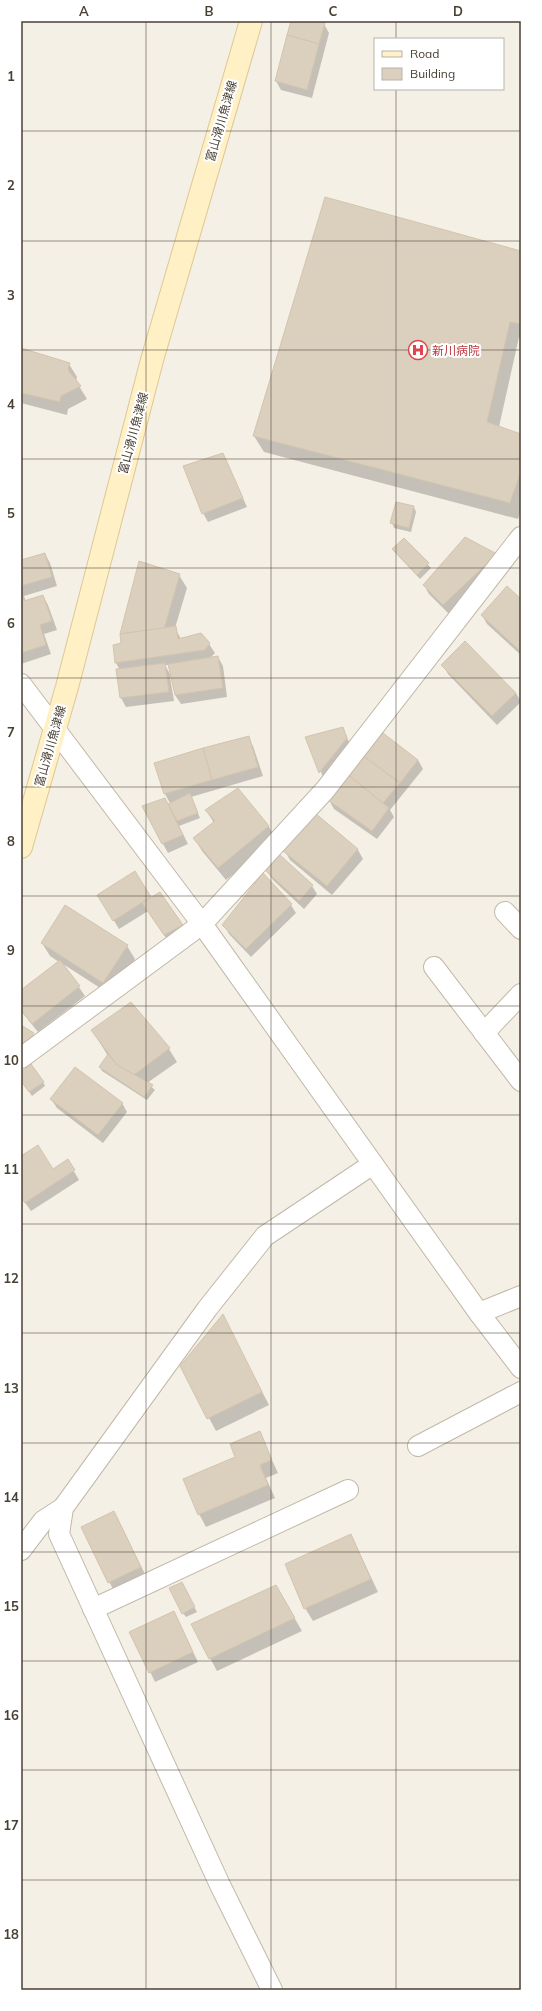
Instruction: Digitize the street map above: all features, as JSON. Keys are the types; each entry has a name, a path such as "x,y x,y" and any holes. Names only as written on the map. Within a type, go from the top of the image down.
{"main road":[{"name":"富山滑川魚津線","path":"21,846 55,730 152,360 251,21"}],"street":[{"path":"21,1058 202,924 325,790 521,537"},
{"path":"21,684 202,924 479,1313 521,1368"},
{"path":"505,912 521,929"},
{"path":"434,968 521,1081"},
{"path":"484,1033 521,994"},
{"path":"21,1550 42,1521 63,1508 207,1309 265,1236 373,1164"},
{"path":"479,1313 521,1296"},
{"path":"418,1446 521,1392"},
{"path":"93,1609 348,1490"},
{"path":"63,1508 59,1534 220,1885 272,1990"}],"building":[{"path":"291,21 319,21 325,23 319,44 287,35"},
{"path":"287,35 319,44 307,90 275,81"},
{"path":"325,197 521,251 521,324 510,322 487,422 521,434 521,471 510,503 253,436"},
{"path":"21,348 70,363 68,370 81,386 61,396 60,402 21,393"},
{"path":"223,453 243,498 202,514 183,466"},
{"path":"396,502 414,506 409,528 390,523"},
{"path":"465,537 497,554 443,605 423,585"},
{"path":"404,538 429,563 417,575 392,549"},
{"path":"45,553 52,577 21,586 21,560"},
{"path":"139,561 180,574 164,629 120,634"},
{"path":"507,586 521,599 521,647 519,650 481,615"},
{"path":"21,591 24,601 43,595 52,621 40,625 46,645 21,653"},
{"path":"176,626 178,639 201,633 210,643 205,650 115,663 113,645 121,643 120,634"},
{"path":"465,641 516,693 492,716 441,665"},
{"path":"218,656 223,688 175,695 168,664"},
{"path":"165,663 169,692 120,698 116,669"},
{"path":"343,727 347,738 319,773 305,737"},
{"path":"383,733 418,760 400,783 362,755"},
{"path":"249,736 258,767 212,780 203,748"},
{"path":"203,748 212,780 164,794 154,763"},
{"path":"362,755 400,783 383,803 347,774"},
{"path":"347,774 389,808 372,831 328,800"},
{"path":"238,788 269,826 218,868 193,838 215,821 205,810"},
{"path":"190,793 198,813 177,821 168,804"},
{"path":"165,798 183,835 162,844 142,806"},
{"path":"315,813 358,849 327,886 283,851"},
{"path":"280,855 313,885 299,901 266,871"},
{"path":"135,871 151,897 113,921 97,895"},
{"path":"263,873 292,904 246,949 222,925"},
{"path":"160,892 183,925 164,935 142,903"},
{"path":"65,905 128,945 103,983 41,943"},
{"path":"60,960 80,986 32,1024 21,1010 21,990"},
{"path":"131,1002 170,1048 134,1075 117,1065 91,1030"},
{"path":"21,1025 34,1033 21,1054"},
{"path":"108,1054 117,1065 153,1085 144,1097 99,1067"},
{"path":"31,1064 44,1082 29,1092 21,1081 21,1072"},
{"path":"75,1067 123,1103 98,1135 50,1099"},
{"path":"38,1145 53,1169 68,1159 75,1170 25,1203 21,1197 21,1156"},
{"path":"223,1314 262,1392 207,1419 180,1366"},
{"path":"260,1431 272,1460 260,1465 268,1485 198,1515 183,1479 235,1457 230,1444"},
{"path":"114,1511 141,1567 108,1583 81,1527"},
{"path":"351,1534 371,1579 304,1609 285,1564"},
{"path":"182,1582 195,1607 182,1614 169,1588"},
{"path":"276,1585 295,1618 209,1659 191,1624"},
{"path":"174,1611 193,1652 149,1673 129,1632"}],"place":[{"name":"新川病院","path":"418,350"}]}
